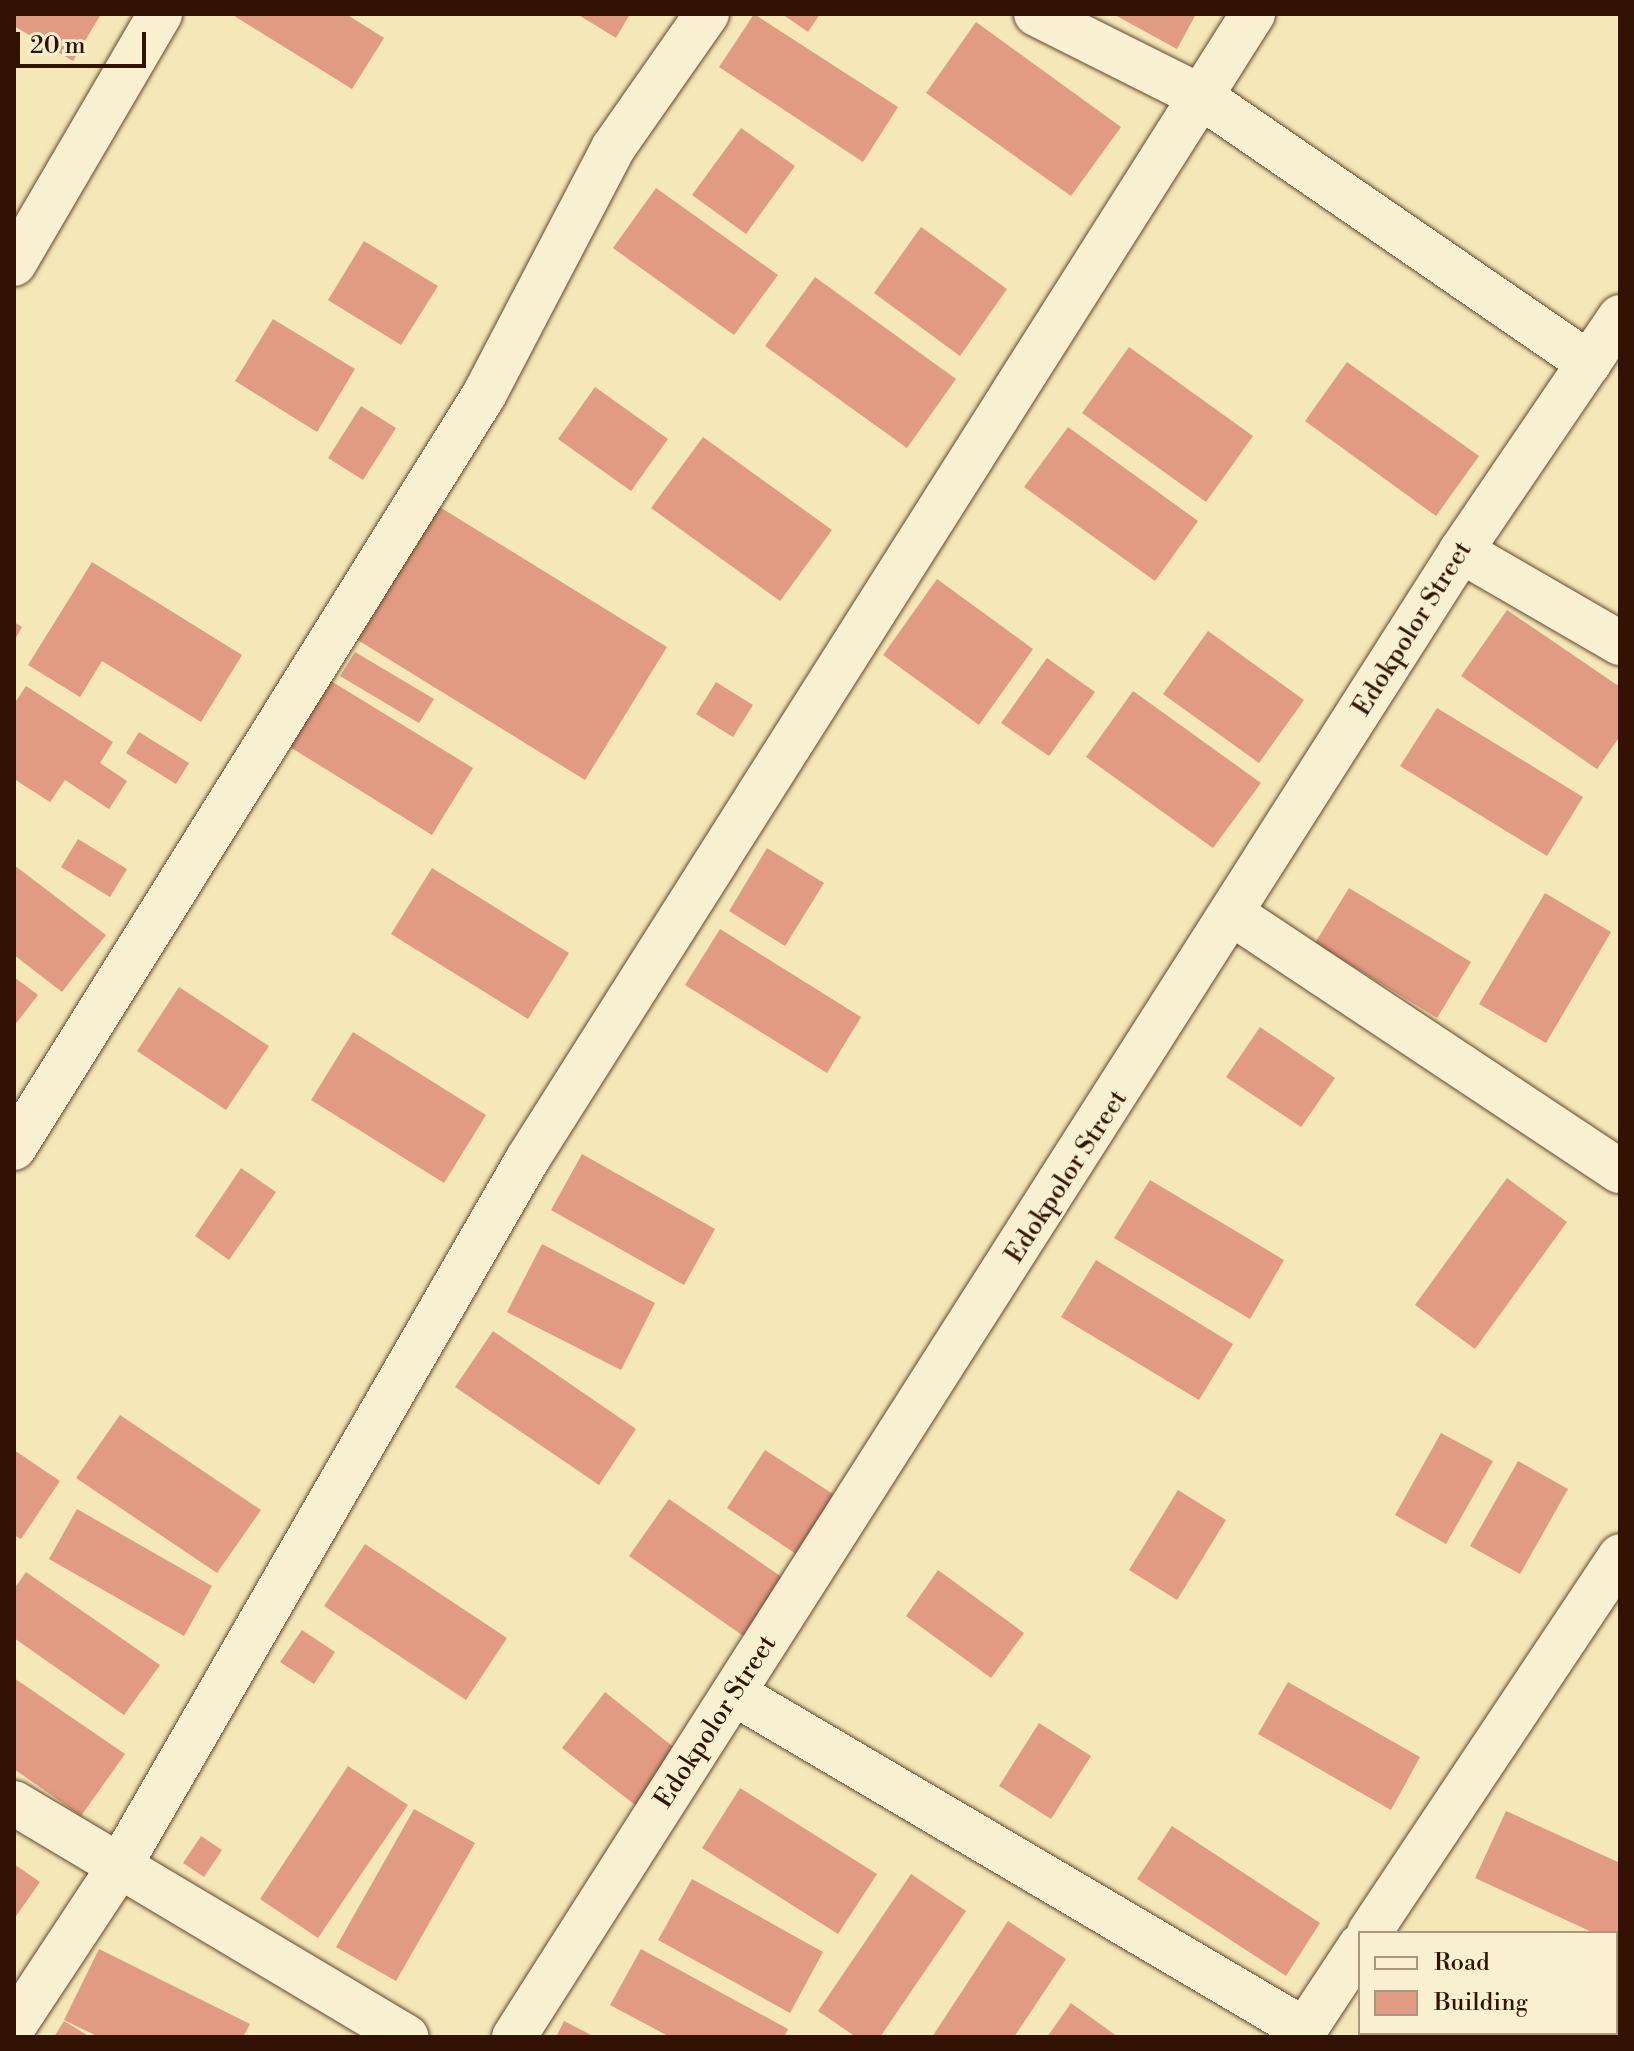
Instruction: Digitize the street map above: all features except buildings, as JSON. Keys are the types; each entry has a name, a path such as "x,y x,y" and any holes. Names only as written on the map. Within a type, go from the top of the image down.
{"street":[{"path":"14,264 160,14"},
{"path":"14,1148 484,395 613,148 707,14"},
{"path":"1036,14 1200,96 1589,363"},
{"path":"14,2026 119,1867 527,1160 1253,14"},
{"name":"Edokpolor Street","path":"514,2037 1234,915 1461,551 1620,317"},
{"path":"1461,551 1620,643"},
{"path":"1234,915 1620,1171"},
{"path":"1370,1931 1620,1556"},
{"path":"735,1694 1302,2034 1358,1949"},
{"path":"14,1803 407,2037"}]}
